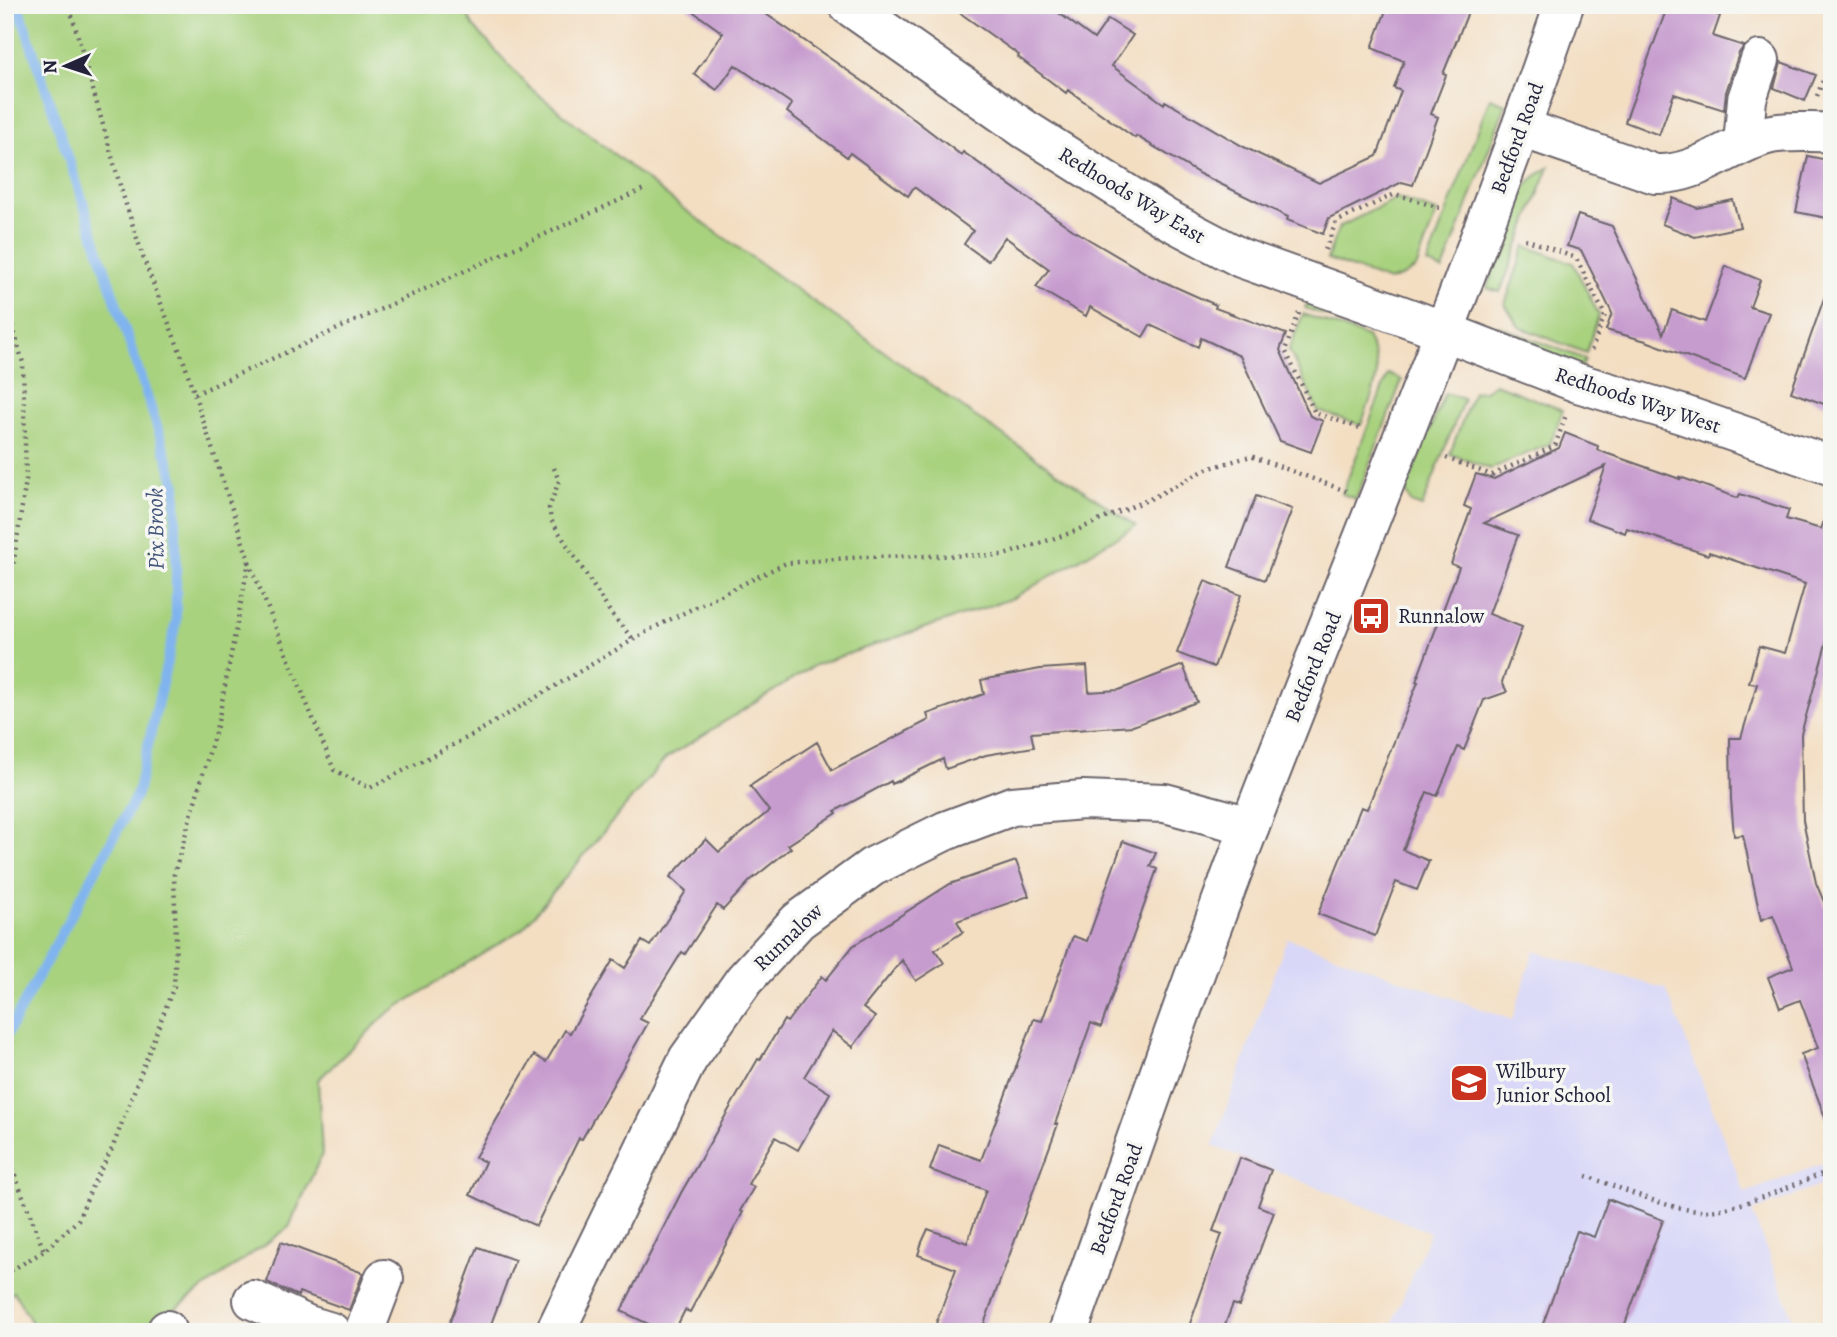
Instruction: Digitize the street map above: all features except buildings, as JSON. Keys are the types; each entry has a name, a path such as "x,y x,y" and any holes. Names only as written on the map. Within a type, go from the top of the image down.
{"street":[{"name":"Redhoods Way East","path":"848,5 1026,130 1165,218 1241,258 1444,332"},
{"name":"Bedford Road","path":"1068,1332 1250,825 1378,503 1522,128 1563,5"},
{"path":"1743,144 1747,99 1760,60"},
{"path":"1522,128 1655,174 1671,175 1706,164 1743,144 1768,135 1832,132"},
{"name":"Redhoods Way West","path":"1444,332 1578,383 1681,414 1832,466"},
{"name":"Runnalow","path":"555,1332 688,1059 744,981 798,921 872,867 945,831 1012,806 1083,800 1165,803 1250,825"},
{"path":"364,1332 384,1279"},
{"path":"253,1300 314,1329"}],"path":[{"path":"69,5 144,260 195,394 249,561 334,770 370,788 474,734 653,628 786,563 861,557 1004,555 1070,533 1152,498 1207,469 1251,456 1378,503"},
{"path":"195,394 644,189"},
{"path":"1321,261 1336,222 1395,194 1443,209"},
{"path":"1525,239 1576,258 1605,315 1589,358"},
{"path":"5,299 23,363 26,480 5,619"},
{"path":"1301,310 1285,351 1315,413 1363,429"},
{"path":"1446,458 1492,475 1555,446 1569,407"},
{"path":"554,468 559,481 549,508 551,520 612,615 634,640"},
{"path":"6,1273 44,1251 78,1220 112,1149 174,985 174,874 218,722 249,561"},
{"path":"5,1149 44,1251"},
{"path":"1586,1175 1686,1210 1706,1212 1736,1205 1832,1170"}],"shaded area":[{"name":"Wilbury Junior School","path":"1287,938 1512,1020 1534,951 1666,989 1745,1193 1832,1160 1832,1181 1752,1212 1798,1332 1389,1332 1430,1232 1213,1146"}],"green space":[{"path":"5,5 464,5 473,26 529,87 681,207 976,417 1136,526 1013,598 815,665 665,759 522,929 388,1013 318,1080 322,1154 289,1227 143,1332 37,1332 14,1292 5,1297"},
{"path":"1490,98 1506,104 1443,270 1427,264"},
{"path":"1549,167 1500,292 1487,288 1507,224 1518,199 1529,182"},
{"path":"1397,198 1437,212 1416,268 1389,281 1327,259 1339,227"},
{"path":"1525,246 1573,263 1599,315 1586,353 1519,327 1505,304"},
{"path":"1309,298 1395,328 1392,339 1305,308"},
{"path":"1303,314 1367,337 1377,371 1374,390 1361,425 1318,411 1289,350"},
{"path":"1498,326 1585,359 1582,367 1495,334"},
{"path":"1388,374 1402,380 1356,499 1342,494"},
{"path":"1495,384 1563,410 1550,444 1490,469 1450,454 1473,392 1484,391"},
{"path":"1445,393 1464,399 1422,507 1411,503 1405,491"}],"waterway":[{"name":"Pix Brook","path":"5,1038 137,794 176,622 176,484 18,5"}],"place":[{"name":"Runnalow","path":"1371,616"},
{"name":"Wilbury Junior School","path":"1469,1083"}]}
